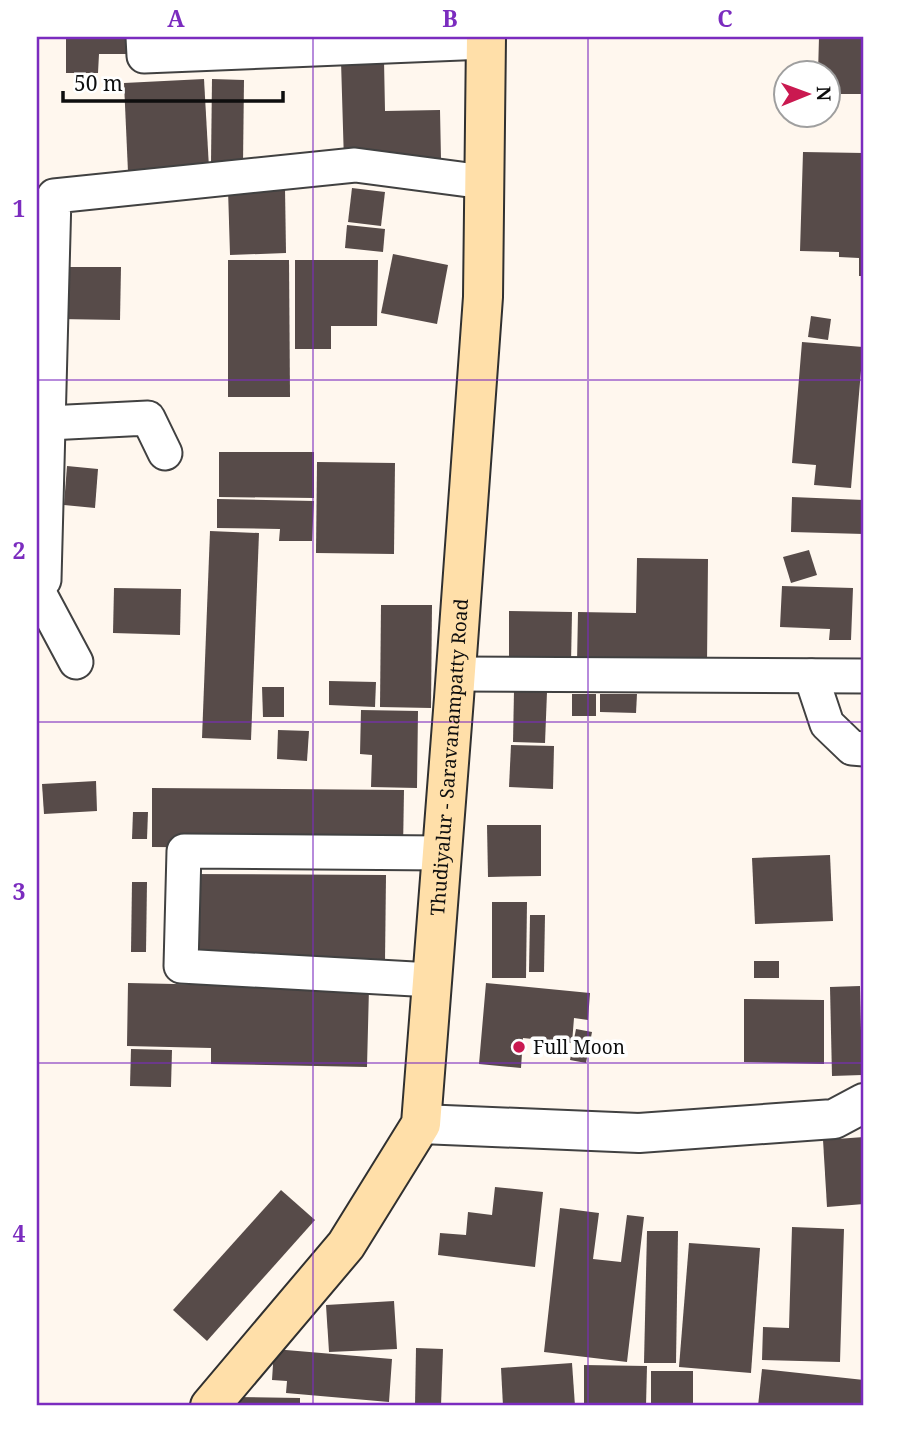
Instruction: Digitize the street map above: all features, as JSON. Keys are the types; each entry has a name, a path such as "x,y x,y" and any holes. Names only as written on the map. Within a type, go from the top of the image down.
{"main road":[{"name":"Thudiyalur - Saravanampatty Road","path":"210,1406 346,1245 421,1124 483,297 486,40"}],"street":[{"path":"144,37 144,56 486,40"},
{"path":"37,579 44,580 54,196 355,165 484,182"},
{"path":"48,422 148,418 165,453"},
{"path":"37,589 76,662"},
{"path":"456,674 864,676"},
{"path":"811,676 827,724 852,748 864,749"},
{"path":"432,980 181,966 184,851 442,853"},
{"path":"421,1124 639,1133 834,1119 864,1103"}],"building":[{"path":"66,37 130,37 130,54 99,54 98,73 66,73"},
{"path":"819,37 864,37 864,94 842,94 842,60 818,60"},
{"path":"384,60 385,111 440,110 441,159 344,162 341,61"},
{"path":"204,79 209,168 128,172 124,83"},
{"path":"212,79 244,80 243,163 211,163"},
{"path":"803,152 864,153 864,276 859,276 859,258 839,257 839,252 800,251"},
{"path":"285,188 286,253 230,255 228,189"},
{"path":"352,188 385,192 381,226 348,222"},
{"path":"347,225 385,229 383,252 345,248"},
{"path":"393,254 448,265 437,324 381,313"},
{"path":"228,260 289,260 290,397 228,397"},
{"path":"295,260 378,260 377,326 331,326 331,349 295,349"},
{"path":"60,267 121,267 120,320 59,319"},
{"path":"811,316 831,319 828,340 808,337"},
{"path":"802,342 863,347 851,488 814,485 816,465 792,463"},
{"path":"219,452 314,452 314,498 219,497"},
{"path":"317,462 395,463 394,554 316,553"},
{"path":"67,466 98,469 95,508 64,505"},
{"path":"792,497 864,500 864,534 791,532"},
{"path":"217,499 314,501 312,541 279,541 280,529 217,528"},
{"path":"210,531 259,533 251,740 202,738"},
{"path":"809,550 817,575 791,583 783,557"},
{"path":"637,558 708,559 707,664 577,663 578,612 636,613"},
{"path":"782,586 853,588 851,640 829,640 830,629 780,627"},
{"path":"114,588 181,589 180,635 113,633"},
{"path":"381,605 432,605 431,708 380,707"},
{"path":"509,611 572,612 571,664 509,664"},
{"path":"329,681 376,682 375,707 329,705"},
{"path":"262,687 284,687 284,717 263,717"},
{"path":"514,691 547,692 545,743 513,742"},
{"path":"572,694 596,694 596,716 572,716"},
{"path":"600,694 637,694 636,713 600,712"},
{"path":"361,710 418,711 417,788 371,787 372,755 360,754"},
{"path":"278,730 309,731 307,761 277,759"},
{"path":"511,745 554,746 553,789 509,787"},
{"path":"96,781 97,811 44,814 42,784"},
{"path":"152,788 404,790 403,849 152,847"},
{"path":"133,812 148,812 147,839 132,839"},
{"path":"487,825 541,825 541,876 488,877"},
{"path":"830,855 833,921 755,924 752,858"},
{"path":"183,874 386,875 385,961 183,959"},
{"path":"132,882 147,882 146,952 131,952"},
{"path":"492,902 527,902 526,978 492,978"},
{"path":"530,915 545,915 544,972 529,972"},
{"path":"754,961 779,961 779,978 754,978"},
{"path":"128,983 369,988 367,1067 211,1064 211,1048 127,1046"},
{"path":"486,983 590,993 588,1020 574,1018 572,1043 523,1038 521,1068 479,1064"},
{"path":"860,986 862,1075 832,1076 830,987"},
{"path":"744,999 824,1000 824,1064 744,1062"},
{"path":"576,1029 592,1032 586,1063 570,1060"},
{"path":"131,1049 172,1050 171,1087 130,1086"},
{"path":"864,1137 864,1204 827,1207 823,1140"},
{"path":"495,1187 543,1192 535,1267 438,1255 440,1233 466,1235 468,1212 492,1215"},
{"path":"281,1190 315,1220 207,1341 173,1310"},
{"path":"560,1208 599,1213 593,1259 621,1262 627,1215 644,1217 627,1362 544,1352"},
{"path":"792,1227 844,1229 840,1362 762,1360 763,1327 789,1328"},
{"path":"647,1231 678,1231 676,1363 644,1363"},
{"path":"689,1243 760,1248 751,1373 679,1367"},
{"path":"394,1301 397,1349 329,1352 326,1305"},
{"path":"416,1348 443,1349 441,1406 415,1406"},
{"path":"274,1349 392,1359 389,1402 286,1393 287,1381 272,1380"},
{"path":"572,1363 575,1406 503,1406 501,1368"},
{"path":"584,1365 647,1366 646,1406 584,1406"},
{"path":"762,1369 864,1380 864,1406 758,1406"},
{"path":"651,1371 693,1371 693,1406 651,1406"},
{"path":"234,1397 300,1398 300,1406 234,1406"}],"place":[{"name":"Full Moon","path":"519,1047"}]}
